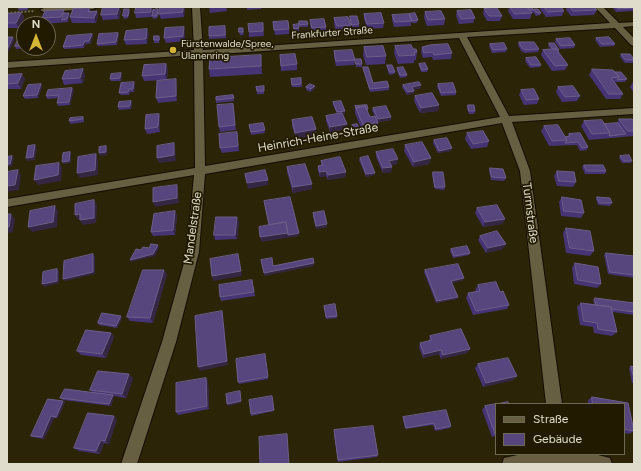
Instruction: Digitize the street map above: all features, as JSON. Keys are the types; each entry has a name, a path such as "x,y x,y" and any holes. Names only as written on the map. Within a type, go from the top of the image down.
{"street":[{"path":"44,10 93,7"},
{"name":"Mandelstraße","path":"129,464 169,342 192,252 200,172 197,53 198,24 196,7"},
{"path":"599,7 619,25 634,43"},
{"name":"Frankfurter Straße","path":"7,65 634,24"},
{"name":"Turmstraße","path":"462,36 506,119 525,171 554,403"},
{"name":"Heinrich-Heine-Straße","path":"7,203 200,172 506,119 634,111"},
{"path":"510,464 561,458 604,464"}],"path":[{"path":"7,13 44,10"}],"building":[{"path":"103,7 119,7 117,14 101,15"},
{"path":"136,7 151,7 151,12 135,13"},
{"path":"160,7 183,7 183,12 159,14"},
{"path":"510,7 527,7 532,13 515,14"},
{"path":"527,7 531,7 534,10 530,10"},
{"path":"544,7 561,7 564,11 548,12"},
{"path":"570,7 594,7 597,10 573,11"},
{"path":"616,7 633,7 634,8 618,9"},
{"path":"89,8 88,12 97,11 94,18 70,17 73,9"},
{"path":"497,8 502,16 489,16 484,9"},
{"path":"124,9 129,9 128,16 123,16"},
{"path":"158,9 157,16 152,16 153,10"},
{"path":"534,9 538,9 541,13 537,13"},
{"path":"64,10 61,17 56,17 56,16 43,16 45,11"},
{"path":"471,10 475,18 461,19 457,11"},
{"path":"441,11 445,19 428,20 425,12"},
{"path":"21,13 20,16 16,16 16,23 7,23 8,14"},
{"path":"64,13 69,13 67,19 62,20"},
{"path":"381,13 384,23 367,24 364,14"},
{"path":"415,13 418,20 412,21 409,14"},
{"path":"409,14 412,21 395,22 392,15"},
{"path":"350,16 357,16 359,24 352,25"},
{"path":"348,17 351,25 337,26 334,18"},
{"path":"324,19 326,27 312,28 310,20"},
{"path":"288,21 289,29 274,30 273,22"},
{"path":"299,21 307,21 308,24 300,25"},
{"path":"263,23 263,31 249,32 248,24"},
{"path":"299,24 299,28 294,29 293,25"},
{"path":"225,26 225,35 209,36 209,27"},
{"path":"184,27 183,36 164,38 165,28"},
{"path":"239,28 243,28 243,32 239,32"},
{"path":"147,29 146,39 124,40 126,31"},
{"path":"118,33 116,42 97,44 99,34"},
{"path":"92,34 89,41 85,41 83,45 63,47 67,36"},
{"path":"154,36 159,36 159,40 154,40"},
{"path":"7,37 13,37 7,50"},
{"path":"609,37 615,44 602,44 596,38"},
{"path":"570,38 575,45 561,46 556,39"},
{"path":"519,42 534,42 539,49 526,50 522,48"},
{"path":"504,43 507,49 493,50 490,44"},
{"path":"549,43 554,43 559,50 553,49"},
{"path":"448,44 452,53 434,55 433,52 424,53 422,47 430,45"},
{"path":"411,45 413,49 416,49 417,52 414,52 415,55 399,56 395,46"},
{"path":"383,46 386,56 367,57 364,47"},
{"path":"556,49 568,65 555,66 543,50"},
{"path":"352,50 355,60 336,61 334,51"},
{"path":"295,54 297,64 281,66 280,55"},
{"path":"621,54 630,54 634,60 626,60"},
{"path":"261,55 261,66 209,69 210,58"},
{"path":"536,57 541,65 531,65 526,58"},
{"path":"355,59 361,59 362,64 356,64"},
{"path":"425,63 428,69 422,70 419,64"},
{"path":"166,64 165,74 142,76 144,65"},
{"path":"387,65 392,65 395,72 390,72"},
{"path":"363,67 368,67 373,83 387,81 389,87 370,89"},
{"path":"403,67 407,75 400,75 397,68"},
{"path":"83,69 80,78 62,79 65,71"},
{"path":"592,69 613,70 619,77 611,78 623,94 609,94"},
{"path":"615,72 621,72 627,79 617,80 619,77"},
{"path":"121,73 120,78 110,79 111,74"},
{"path":"22,74 18,83 7,84 7,75"},
{"path":"301,78 301,84 292,85 291,79"},
{"path":"176,79 176,96 156,98 157,81"},
{"path":"134,82 133,89 129,89 128,92 119,93 121,83"},
{"path":"419,82 421,85 412,87 414,91 408,92 403,85"},
{"path":"453,83 456,92 441,93 438,84"},
{"path":"41,84 37,95 23,96 28,85"},
{"path":"310,84 315,86 311,89 306,87"},
{"path":"264,86 264,91 257,91 256,87"},
{"path":"573,86 580,96 565,97 558,87"},
{"path":"72,88 69,102 57,103 59,95 46,96 48,90"},
{"path":"534,89 539,99 526,100 521,90"},
{"path":"432,93 439,105 421,108 415,96"},
{"path":"233,95 234,98 216,100 216,97"},
{"path":"131,101 130,106 118,107 119,102"},
{"path":"341,101 345,111 337,112 333,102"},
{"path":"233,104 235,125 219,127 217,105"},
{"path":"367,105 368,109 366,109 365,106 356,108 355,106"},
{"path":"468,105 474,105 475,111 469,111"},
{"path":"365,106 370,117 375,116 378,123 363,125 356,108"},
{"path":"386,106 391,117 378,119 373,108"},
{"path":"342,113 347,124 330,127 326,116"},
{"path":"159,114 158,127 145,129 146,115"},
{"path":"83,117 83,119 69,121 70,118"},
{"path":"312,117 316,129 295,133 292,120"},
{"path":"619,119 632,119 634,121 634,131 628,131"},
{"path":"602,120 610,133 592,134 584,121"},
{"path":"263,123 265,130 251,132 249,125"},
{"path":"618,123 626,134 609,136 610,133 604,124"},
{"path":"357,124 360,130 355,130 352,125"},
{"path":"558,125 567,140 552,141 544,126"},
{"path":"483,131 489,141 473,144 467,133"},
{"path":"237,132 238,146 220,148 219,134"},
{"path":"580,133 588,147 582,148 578,142 565,143 567,140 565,137 570,136 569,134"},
{"path":"447,138 452,148 439,151 434,140"},
{"path":"422,142 431,158 414,162 405,145"},
{"path":"174,143 174,155 157,158 157,146"},
{"path":"35,145 33,157 26,158 28,146"},
{"path":"106,146 106,152 99,153 99,147"},
{"path":"393,149 398,159 389,161 392,167 383,168 376,152"},
{"path":"70,152 69,161 62,162 63,153"},
{"path":"96,154 95,170 77,173 78,157"},
{"path":"629,155 632,161 624,161 620,156"},
{"path":"12,156 10,164 7,164 7,157"},
{"path":"368,156 375,173 366,174 360,158"},
{"path":"340,157 346,172 328,175 326,171 320,172 318,166 323,165 321,161"},
{"path":"59,163 58,175 34,180 36,166"},
{"path":"305,164 312,184 293,187 287,167"},
{"path":"584,165 603,165 606,171 587,171"},
{"path":"490,168 503,169 506,178 492,177"},
{"path":"18,170 15,185 7,186 7,172"},
{"path":"265,170 268,180 247,183 245,174"},
{"path":"557,171 574,172 576,182 559,181"},
{"path":"433,172 443,172 445,187 435,187"},
{"path":"177,185 177,198 153,202 153,188"},
{"path":"290,197 299,233 288,235 286,222 269,225 264,201"},
{"path":"562,197 581,200 584,213 564,211"},
{"path":"597,197 610,198 612,203 600,203"},
{"path":"94,200 94,218 80,220 80,214 75,215 75,204"},
{"path":"497,205 505,219 485,222 477,208"},
{"path":"55,206 53,222 28,227 30,211"},
{"path":"175,211 173,230 151,232 154,214"},
{"path":"324,211 327,224 316,226 313,213"},
{"path":"7,214 11,214 9,227 7,227"},
{"path":"216,217 237,217 235,235 214,235"},
{"path":"286,222 288,233 260,237 259,227"},
{"path":"566,228 590,231 594,251 570,248"},
{"path":"497,231 506,244 488,248 480,236"},
{"path":"151,244 158,245 153,254 130,260 136,249 141,250 143,247 149,248"},
{"path":"467,246 470,253 454,256 451,249"},
{"path":"606,253 634,256 634,275 610,272"},
{"path":"93,254 93,272 63,279 64,261"},
{"path":"238,254 241,271 212,276 210,259"},
{"path":"272,258 273,266 313,258 314,263 264,273 261,260"},
{"path":"575,263 598,267 601,284 578,280"},
{"path":"458,264 464,278 451,281 458,297 437,301 425,270"},
{"path":"57,269 57,281 42,284 43,272"},
{"path":"143,270 164,270 150,318 127,317"},
{"path":"252,280 254,292 220,297 219,285"},
{"path":"496,282 500,292 503,291 509,305 476,311 468,293 480,291 478,285"},
{"path":"595,298 634,303 634,312 596,305"},
{"path":"581,303 611,307 617,332 598,329 597,323 584,321"},
{"path":"335,304 337,316 326,317 324,306"},
{"path":"222,311 227,361 198,367 195,316"},
{"path":"102,313 121,316 116,326 98,323"},
{"path":"461,329 470,349 443,355 441,350 424,354 420,343 432,340 430,336"},
{"path":"86,330 111,333 102,354 77,351"},
{"path":"265,354 268,377 238,382 236,359"},
{"path":"508,358 517,376 486,383 478,364"},
{"path":"631,366 634,367 634,378"},
{"path":"98,371 129,374 122,394 90,390"},
{"path":"206,378 207,406 176,412 176,383"},
{"path":"65,389 113,395 109,404 60,398"},
{"path":"240,391 241,401 227,404 226,394"},
{"path":"272,396 274,410 251,414 249,400"},
{"path":"592,397 628,403 634,431 625,429 625,403 593,403"},
{"path":"48,399 63,401 56,417 51,416 42,437 31,436"},
{"path":"495,404 495,434 485,406"},
{"path":"446,410 451,426 436,429 434,423 406,428 403,417"},
{"path":"88,413 114,416 105,441 101,440 96,451 74,448"},
{"path":"373,426 378,455 338,460 334,430"},
{"path":"287,434 289,464 260,464 259,437"}],"place":[{"name":"Fürstenwalde/Spree, Ulanenring","path":"173,50"}]}
